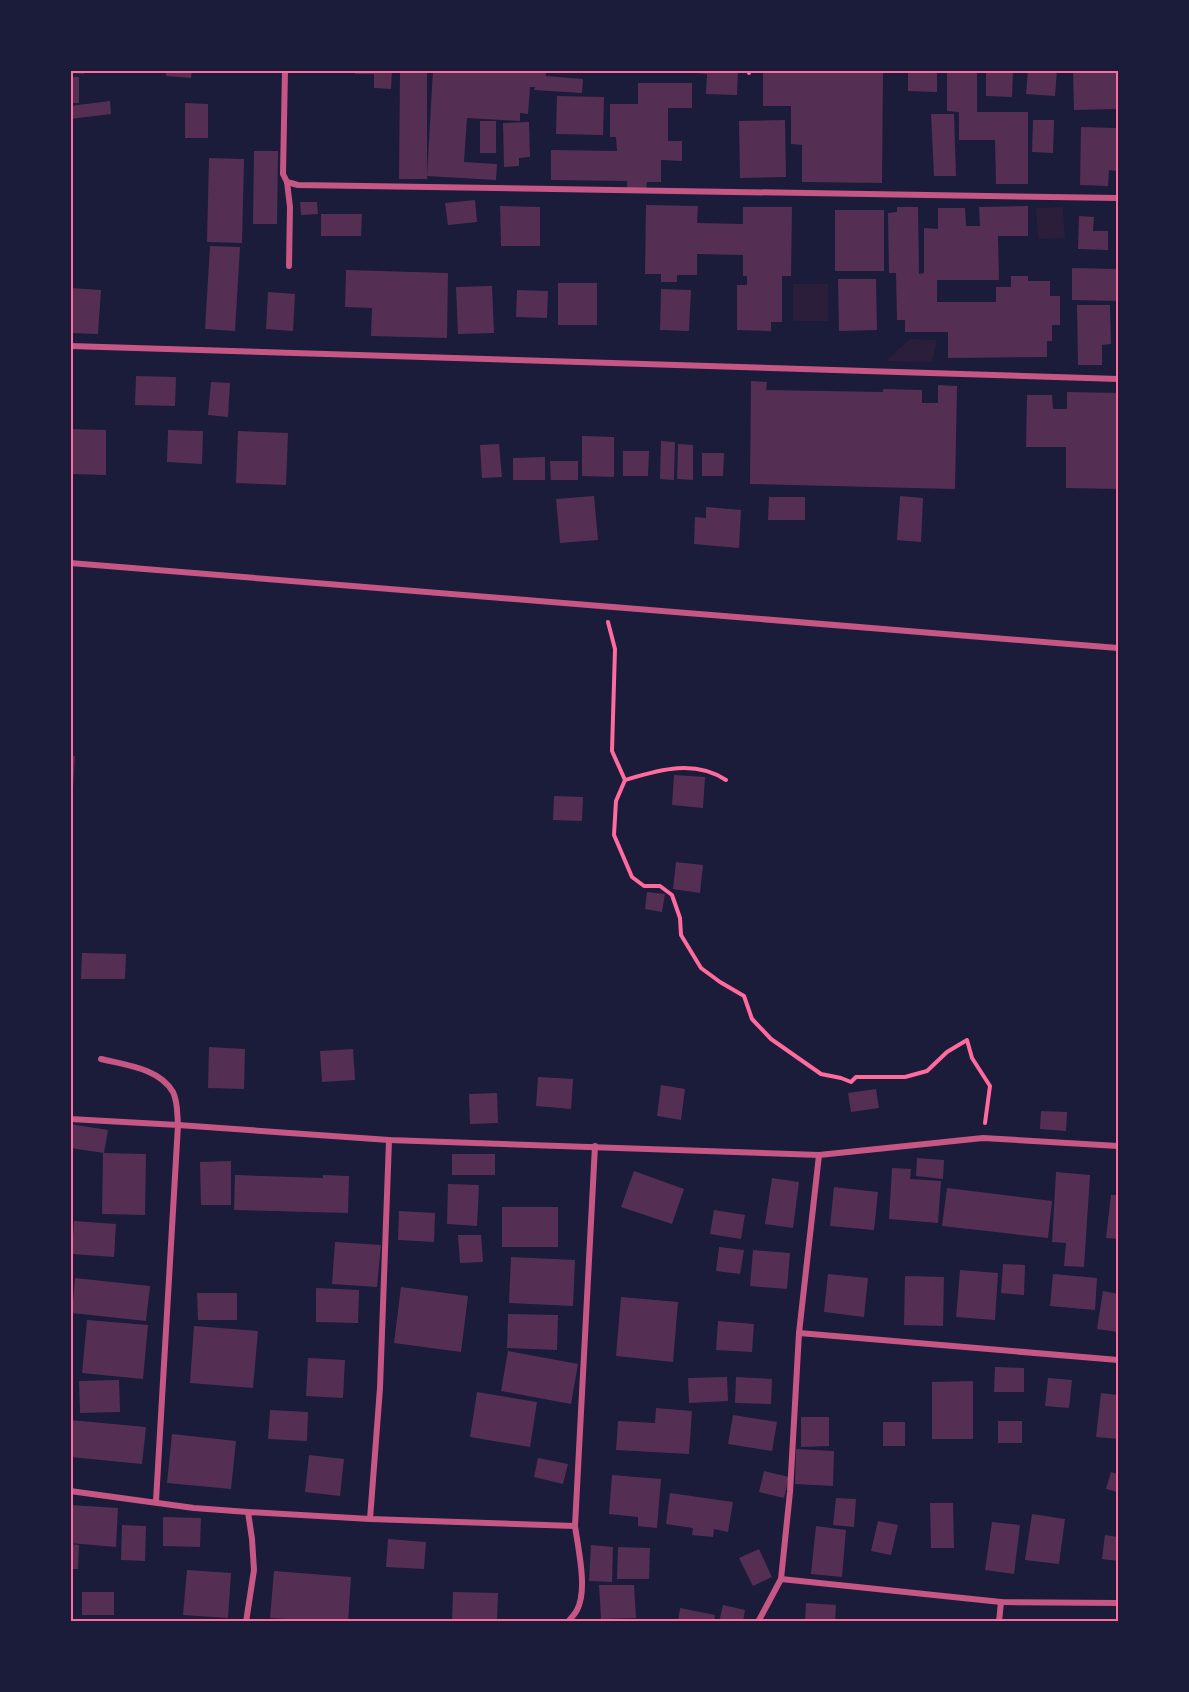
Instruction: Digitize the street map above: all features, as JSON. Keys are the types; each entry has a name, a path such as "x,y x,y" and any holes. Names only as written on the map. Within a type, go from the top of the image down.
{"street":[{"path":"285,70 283,174 287,182 290,207 289,266"},
{"path":"287,182 298,185 1119,198"},
{"path":"70,346 1119,379"},
{"path":"70,563 1119,648"},
{"path":"101,1059 143,1069 161,1079 173,1092 177,1106 178,1125 156,1502"},
{"path":"70,1119 388,1140 819,1155 983,1138 1119,1146"},
{"path":"370,1520 380,1388 388,1140"},
{"path":"568,1622 578,1609 581,1595 581,1574 575,1526 595,1146"},
{"path":"758,1622 781,1579 790,1492 799,1333 819,1155"},
{"path":"799,1333 1119,1360"},
{"path":"70,1491 194,1508 248,1512 370,1520 575,1526"},
{"path":"246,1622 254,1570 248,1512"},
{"path":"781,1579 1001,1602 1119,1603"},
{"path":"999,1622 1001,1602"}],"path":[{"path":"594,606 608,619 615,649 612,751 625,780 616,801 614,835 632,877 644,886 660,886 672,895 680,918 681,935 701,968 744,996 752,1019 771,1039 821,1074 851,1082 855,1077 905,1077 927,1071 947,1052 967,1040 972,1058 990,1086 983,1138"},
{"path":"625,780 656,771 683,768 712,771 726,780"}],"shaded area":[{"path":"1063,207 1065,238 1038,239 1036,208"},
{"path":"793,284 828,284 828,321 793,321"},
{"path":"910,339 937,340 932,362 886,361"}],"building":[{"path":"70,70 85,70 84,74 70,73"},
{"path":"166,70 192,70 191,78 166,76"},
{"path":"355,70 392,70 391,89 374,88 374,74 355,74"},
{"path":"400,70 427,70 427,179 399,179"},
{"path":"433,70 546,70 546,76 583,79 582,93 534,90 535,87 530,87 528,114 520,113 520,121 467,118 464,162 497,164 496,180 427,176"},
{"path":"694,70 738,70 737,95 706,94 707,74 694,73"},
{"path":"763,70 883,70 882,183 802,182 802,145 791,144 791,106 763,106"},
{"path":"908,70 937,70 937,92 908,91"},
{"path":"947,70 977,70 977,112 1028,112 1028,184 996,184 995,140 959,140 959,112 947,111"},
{"path":"986,70 1013,70 1012,97 986,96"},
{"path":"1028,70 1057,70 1055,96 1026,94"},
{"path":"1073,70 1118,70 1118,109 1074,110"},
{"path":"70,77 79,77 79,103 70,103"},
{"path":"638,83 692,83 692,108 668,108 668,141 682,141 682,161 661,160 661,182 647,182 646,190 627,189 627,181 551,180 551,150 617,151 616,137 610,137 610,104 638,104"},
{"path":"557,96 604,97 603,135 556,134"},
{"path":"110,101 111,114 70,119 70,106"},
{"path":"185,103 208,104 208,138 185,138"},
{"path":"931,114 954,114 956,176 934,176"},
{"path":"785,120 786,177 740,178 739,121"},
{"path":"1033,120 1054,120 1053,153 1032,152"},
{"path":"480,121 496,121 496,153 480,153"},
{"path":"529,122 530,157 519,158 519,166 504,167 503,123"},
{"path":"1081,127 1117,128 1116,171 1109,170 1108,186 1080,185"},
{"path":"254,151 278,151 277,224 253,224"},
{"path":"209,158 244,159 242,243 207,242"},
{"path":"475,200 477,222 448,225 445,203"},
{"path":"300,202 317,202 318,214 301,215"},
{"path":"646,205 698,206 697,223 743,224 743,207 792,207 791,276 782,276 782,322 771,322 771,331 737,330 737,285 747,285 747,276 743,276 743,255 697,254 697,275 677,275 677,282 661,282 661,274 645,274"},
{"path":"500,206 540,207 540,246 501,246"},
{"path":"1028,206 1028,236 998,236 999,280 937,280 937,302 996,302 996,287 1011,287 1011,276 1028,276 1028,281 1050,281 1050,296 1060,296 1060,325 1052,325 1052,341 1047,341 1047,357 948,358 948,332 905,332 905,320 897,320 896,273 889,273 888,213 897,212 897,207 918,207 919,274 924,273 924,228 938,229 938,208 965,208 966,226 980,226 979,207"},
{"path":"835,210 884,210 884,271 835,271"},
{"path":"321,214 362,214 361,236 321,236"},
{"path":"1079,216 1094,217 1093,231 1108,231 1108,250 1078,249"},
{"path":"210,246 240,247 235,331 205,329"},
{"path":"1072,268 1118,269 1118,301 1072,300"},
{"path":"346,270 448,273 447,338 371,336 372,308 345,307"},
{"path":"838,279 876,279 877,330 839,331"},
{"path":"558,283 597,283 597,325 558,325"},
{"path":"492,286 494,333 458,334 456,287"},
{"path":"70,288 101,290 98,334 70,333"},
{"path":"661,289 691,290 689,331 660,330"},
{"path":"517,290 548,291 547,318 516,317"},
{"path":"268,292 295,294 293,331 266,329"},
{"path":"1077,305 1110,305 1111,344 1102,345 1102,365 1078,365"},
{"path":"136,376 176,377 175,406 135,405"},
{"path":"751,381 767,382 766,390 883,392 883,389 922,390 922,403 938,403 938,385 957,386 955,489 750,484"},
{"path":"211,382 230,383 228,417 208,415"},
{"path":"1067,392 1118,393 1118,489 1066,488 1066,447 1026,447 1027,395 1052,395 1053,409 1067,409"},
{"path":"70,429 106,430 106,475 70,474"},
{"path":"168,430 203,431 202,464 167,462"},
{"path":"238,431 288,433 286,485 236,483"},
{"path":"582,436 614,437 614,477 582,476"},
{"path":"661,441 675,442 674,480 660,479"},
{"path":"499,444 502,477 482,478 480,445"},
{"path":"678,444 693,445 693,480 677,479"},
{"path":"623,451 649,451 648,476 623,476"},
{"path":"702,453 724,453 723,476 702,476"},
{"path":"545,457 545,480 513,480 513,458"},
{"path":"550,461 578,461 578,480 551,480"},
{"path":"594,496 598,540 560,543 556,499"},
{"path":"900,496 923,498 921,542 897,540"},
{"path":"769,497 805,497 805,520 768,520"},
{"path":"706,507 741,510 739,548 694,544 695,517 706,518"},
{"path":"70,756 75,756 72,805 70,805"},
{"path":"674,775 705,777 703,808 672,805"},
{"path":"554,796 583,797 582,821 553,820"},
{"path":"676,862 703,865 700,893 673,889"},
{"path":"647,892 665,894 662,912 645,909"},
{"path":"82,953 126,954 125,979 81,979"},
{"path":"209,1047 245,1049 244,1089 208,1088"},
{"path":"353,1049 355,1080 322,1082 320,1051"},
{"path":"538,1077 573,1079 571,1109 536,1106"},
{"path":"661,1085 685,1089 681,1120 657,1116"},
{"path":"876,1089 879,1108 851,1112 848,1093"},
{"path":"497,1093 498,1123 470,1124 469,1094"},
{"path":"1041,1111 1067,1112 1066,1131 1040,1129"},
{"path":"70,1124 108,1130 104,1153 70,1148"},
{"path":"103,1153 146,1154 145,1215 102,1214"},
{"path":"452,1154 495,1154 495,1175 452,1175"},
{"path":"917,1158 944,1160 943,1179 916,1176"},
{"path":"231,1161 231,1205 201,1205 200,1162"},
{"path":"892,1168 911,1169 910,1179 941,1181 938,1223 889,1219"},
{"path":"634,1171 684,1189 672,1224 621,1207"},
{"path":"1056,1172 1090,1175 1084,1267 1064,1266 1066,1243 1052,1242"},
{"path":"235,1175 323,1178 323,1175 349,1176 348,1213 234,1210"},
{"path":"772,1178 799,1182 793,1228 765,1224"},
{"path":"448,1184 479,1185 477,1226 447,1224"},
{"path":"834,1187 878,1192 874,1230 830,1226"},
{"path":"947,1188 1052,1201 1048,1238 942,1226"},
{"path":"1111,1195 1118,1195 1118,1239 1106,1238"},
{"path":"502,1207 558,1207 558,1247 502,1247"},
{"path":"714,1210 745,1215 741,1239 710,1234"},
{"path":"399,1211 435,1213 434,1242 398,1240"},
{"path":"74,1221 116,1224 114,1257 72,1254"},
{"path":"458,1235 481,1235 483,1262 460,1263"},
{"path":"335,1242 381,1245 377,1287 332,1284"},
{"path":"719,1247 744,1250 740,1274 716,1271"},
{"path":"753,1250 790,1253 787,1289 750,1286"},
{"path":"511,1257 575,1260 573,1306 509,1303"},
{"path":"1003,1264 1025,1265 1024,1295 1001,1293"},
{"path":"960,1270 998,1273 995,1320 956,1317"},
{"path":"828,1274 868,1278 864,1317 824,1312"},
{"path":"1053,1274 1097,1278 1095,1310 1050,1306"},
{"path":"905,1276 944,1277 943,1326 904,1325"},
{"path":"75,1278 150,1286 146,1321 72,1313"},
{"path":"401,1287 468,1296 461,1352 394,1343"},
{"path":"316,1288 359,1290 358,1323 316,1322"},
{"path":"1103,1291 1118,1294 1118,1332 1097,1329"},
{"path":"197,1293 237,1293 237,1320 198,1320"},
{"path":"621,1297 678,1302 673,1362 616,1356"},
{"path":"508,1314 558,1315 557,1350 507,1348"},
{"path":"87,1320 148,1325 143,1379 82,1373"},
{"path":"718,1321 754,1324 752,1352 716,1350"},
{"path":"194,1326 258,1331 253,1388 190,1383"},
{"path":"508,1351 578,1364 571,1404 501,1391"},
{"path":"308,1358 345,1360 343,1398 306,1396"},
{"path":"995,1367 1024,1368 1024,1392 994,1392"},
{"path":"727,1377 728,1401 689,1403 688,1378"},
{"path":"736,1377 772,1379 771,1404 735,1403"},
{"path":"1048,1378 1072,1380 1069,1408 1045,1406"},
{"path":"119,1380 120,1412 80,1413 79,1381"},
{"path":"973,1381 973,1439 932,1439 932,1382"},
{"path":"477,1392 537,1402 530,1447 470,1437"},
{"path":"1101,1393 1118,1395 1118,1439 1096,1437"},
{"path":"656,1408 692,1411 689,1454 616,1450 618,1421 655,1423"},
{"path":"270,1410 308,1412 307,1441 268,1439"},
{"path":"733,1415 777,1422 772,1451 728,1444"},
{"path":"801,1417 829,1417 829,1446 801,1447"},
{"path":"70,1420 146,1427 142,1464 70,1457"},
{"path":"998,1421 1022,1421 1022,1443 998,1443"},
{"path":"883,1422 905,1422 905,1446 883,1446"},
{"path":"172,1434 236,1441 231,1489 167,1483"},
{"path":"796,1449 834,1451 833,1486 795,1484"},
{"path":"309,1455 344,1459 340,1496 305,1492"},
{"path":"538,1458 568,1464 563,1484 534,1477"},
{"path":"764,1471 789,1477 784,1498 759,1492"},
{"path":"1111,1472 1118,1474 1118,1492 1106,1489"},
{"path":"612,1475 661,1479 657,1528 638,1526 638,1517 609,1514"},
{"path":"670,1493 733,1502 728,1532 714,1529 713,1537 692,1535 693,1528 666,1524"},
{"path":"836,1498 856,1499 854,1527 833,1525"},
{"path":"930,1503 953,1503 954,1548 931,1548"},
{"path":"70,1505 118,1508 116,1547 70,1543"},
{"path":"1032,1514 1065,1519 1059,1564 1025,1560"},
{"path":"163,1517 201,1518 200,1547 163,1546"},
{"path":"878,1521 898,1525 891,1555 871,1551"},
{"path":"992,1522 1020,1525 1014,1574 985,1570"},
{"path":"122,1525 146,1526 145,1561 121,1560"},
{"path":"816,1526 846,1530 842,1577 811,1574"},
{"path":"1105,1535 1118,1537 1118,1561 1102,1559"},
{"path":"388,1539 426,1542 424,1569 386,1567"},
{"path":"70,1544 79,1545 78,1569 70,1569"},
{"path":"591,1545 613,1547 612,1582 589,1581"},
{"path":"618,1547 650,1548 649,1579 617,1579"},
{"path":"759,1549 772,1577 753,1586 739,1558"},
{"path":"187,1570 231,1573 228,1618 183,1615"},
{"path":"274,1571 351,1577 348,1622 270,1618"},
{"path":"599,1585 634,1585 636,1618 601,1619"},
{"path":"82,1592 114,1592 114,1615 82,1615"},
{"path":"453,1592 498,1593 497,1622 452,1622"},
{"path":"806,1603 836,1605 835,1622 805,1622"},
{"path":"723,1605 745,1610 743,1622 719,1622"},
{"path":"680,1608 715,1615 714,1622 678,1622"}]}
